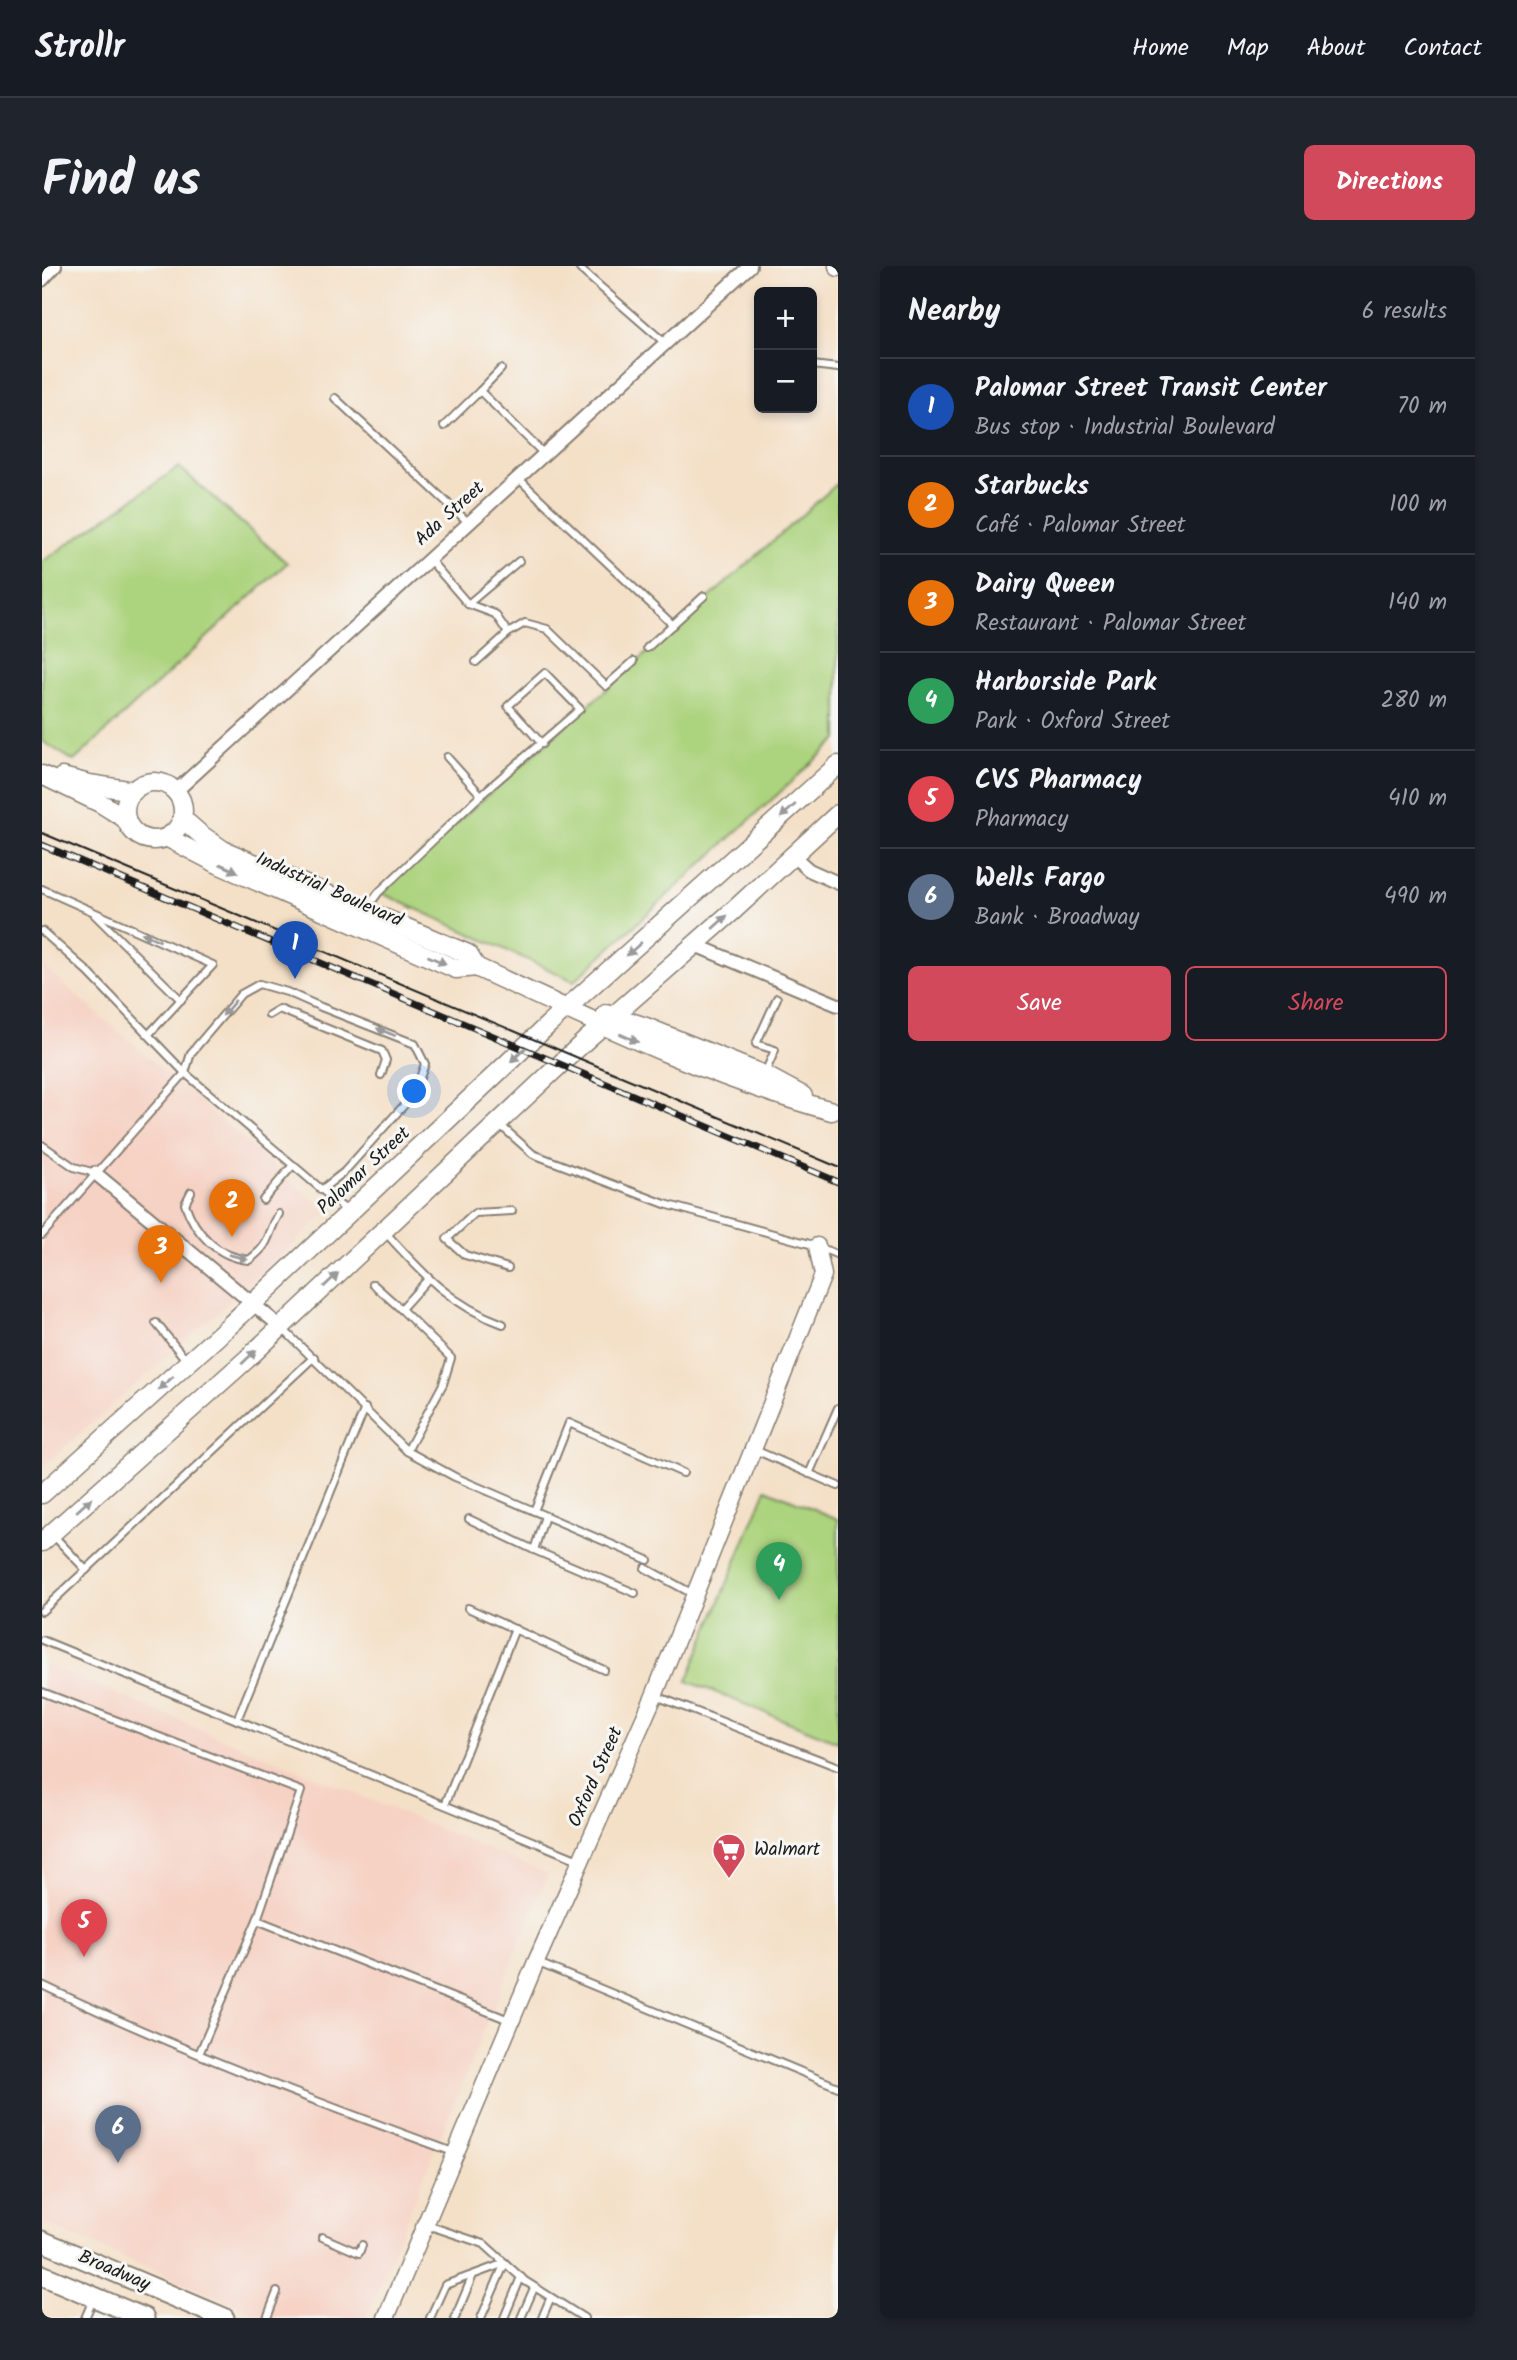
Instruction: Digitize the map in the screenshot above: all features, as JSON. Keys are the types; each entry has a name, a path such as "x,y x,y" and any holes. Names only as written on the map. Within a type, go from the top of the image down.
{"main road":[{"name":"Palomar Street","path":"42,1494 253,1304 568,1008 838,765"},
{"name":"Industrial Boulevard","path":"43,776 63,777 134,791 141,785 160,782 176,791"},
{"name":"Industrial Boulevard","path":"43,776 102,804 126,819 142,838 168,838 220,865 456,969 476,967 568,1008 764,1075 835,1112"},
{"path":"126,819 128,799 134,791"},
{"path":"168,838 183,819 184,809 176,791"},
{"path":"47,1538 281,1327 607,1021 695,945 838,814"},
{"name":"Industrial Boulevard","path":"183,819 223,850 468,954 476,967"},
{"name":"Industrial Boulevard","path":"607,1021 776,1096 835,1112"},
{"name":"Broadway","path":"42,2241 224,2318"},
{"name":"Broadway","path":"42,2275 144,2318"}],"street":[{"path":"42,280 55,266"},
{"name":"Ada Street","path":"176,791 750,266"},
{"path":"793,856 809,870 838,883"},
{"path":"695,945 838,1005"},
{"path":"95,1173 281,1327"},
{"name":"Oxford Street","path":"386,2318 511,2020 654,1696 695,1595 823,1275 817,1246"}],"lane":[{"path":"580,269 665,343"},
{"path":"817,366 838,368"},
{"path":"444,426 501,369"},
{"path":"480,391 544,454"},
{"path":"335,398 469,523"},
{"path":"518,478 673,625"},
{"path":"429,559 468,604 495,614 508,633"},
{"path":"468,604 519,561"},
{"path":"647,648 704,596"},
{"path":"475,662 508,633 526,623 547,629 606,686 634,661"},
{"path":"365,910 379,892 481,795 542,744 580,709 545,673 508,706 542,744"},
{"path":"447,757 481,795"},
{"path":"42,889 213,965 149,1034"},
{"path":"90,910 181,1000"},
{"path":"42,931 88,972 185,1073 349,1213"},
{"path":"42,1235 185,1073 191,1053 241,994 259,984 287,992 415,1044 425,1064 414,1094 344,1172 321,1190"},
{"path":"764,1075 775,1050 756,1044 777,998"},
{"path":"268,1014 279,1009 382,1051 386,1060 380,1075"},
{"path":"499,1123 533,1154 665,1204 817,1246 838,1255"},
{"path":"42,1145 74,1167 95,1173"},
{"path":"263,1200 293,1165"},
{"path":"191,1192 185,1204 191,1223 220,1251 236,1259 249,1260 261,1252 268,1243 279,1214"},
{"path":"508,1268 465,1255 447,1239 475,1213 512,1211"},
{"path":"384,1231 428,1279 477,1315 503,1324"},
{"path":"401,1308 428,1279"},
{"path":"373,1284 452,1358 443,1384 407,1451"},
{"path":"156,1324 188,1362"},
{"path":"281,1327 407,1451 455,1477 648,1560"},
{"path":"42,1611 314,1357"},
{"path":"237,1720 365,1408"},
{"path":"810,1474 838,1408"},
{"path":"534,1511 569,1423 683,1473"},
{"path":"753,1449 838,1486"},
{"path":"534,1550 545,1516"},
{"path":"469,1519 635,1593"},
{"path":"47,1538 86,1570"},
{"path":"645,1569 695,1595"},
{"path":"468,1608 604,1670"},
{"path":"445,1805 515,1629"},
{"path":"42,1640 581,1860"},
{"path":"42,1692 301,1791 257,1920 198,2054"},
{"path":"654,1696 838,1767"},
{"path":"257,1920 511,2020"},
{"path":"536,1962 838,2087"},
{"path":"42,1985 198,2054 341,2112 455,2152"},
{"path":"425,2224 484,2244 534,2288 575,2316 584,2318"},
{"path":"321,2237 359,2253 362,2245"},
{"path":"430,2318 444,2285 505,2263"},
{"path":"481,2318 505,2263"},
{"path":"455,2318 473,2275"},
{"path":"504,2318 521,2277"},
{"path":"521,2318 534,2288"},
{"path":"267,2318 277,2292"},
{"path":"85,2318 94,2297"},
{"path":"542,2318 550,2299"}],"shaded area":[{"path":"42,965 327,1212 42,1467"},
{"path":"42,1663 548,1874 366,2318 268,2318 42,2223"}],"green space":[{"path":"179,467 287,563 74,761 42,741 42,562"},
{"path":"838,483 838,739 574,981 379,892"},
{"path":"766,1489 838,1519 838,1742 687,1681"}],"tram line":[{"path":"42,833 838,1167"}],"railway":[{"path":"42,845 838,1182"}],"place":[{"name":"Palomar Street Transit Center","path":"295,979"},
{"name":"Starbucks","path":"232,1237"},
{"name":"Dairy Queen","path":"161,1283"},
{"name":"Harborside Park","path":"779,1600"},
{"name":"Walmart","path":"729,1880"},
{"name":"CVS Pharmacy","path":"84,1957"},
{"name":"Wells Fargo","path":"118,2163"}]}
